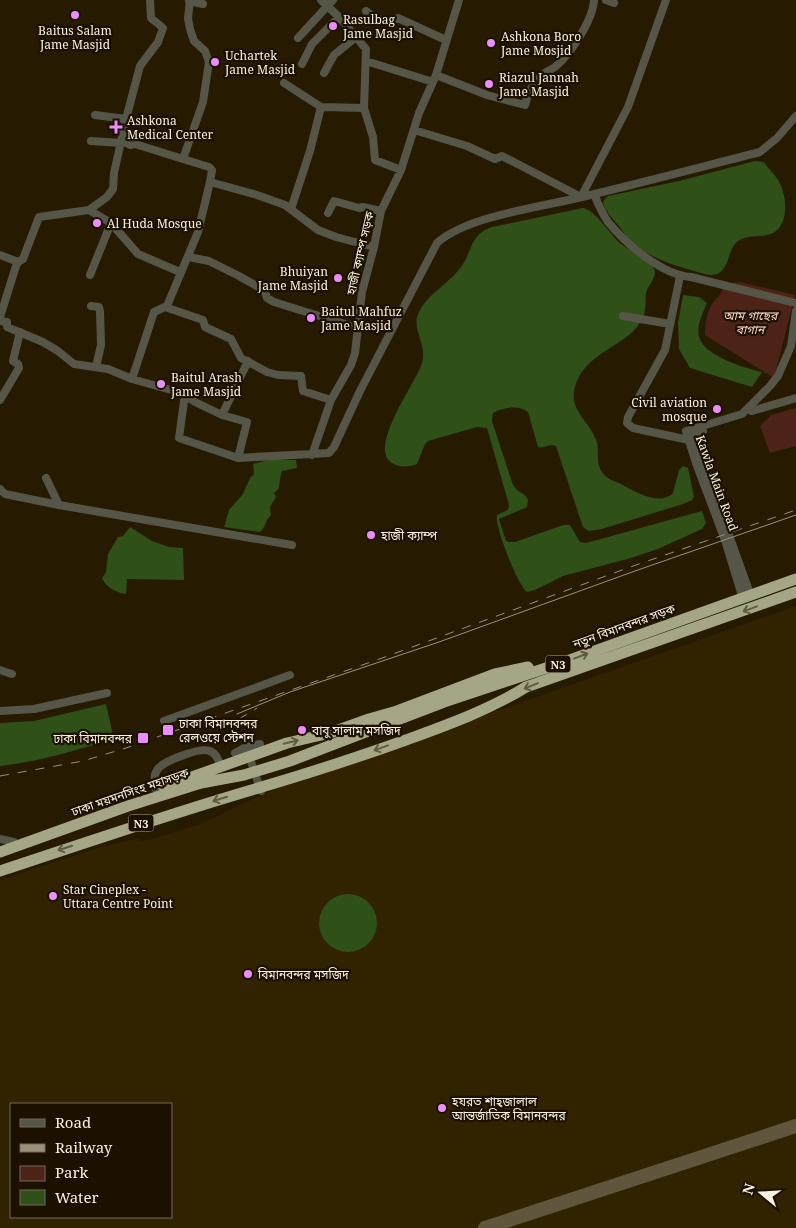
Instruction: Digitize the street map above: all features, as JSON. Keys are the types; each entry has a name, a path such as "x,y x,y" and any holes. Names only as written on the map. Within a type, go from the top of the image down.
{"highway":[{"name":"নতুন বিমানবন্দর সড়ক","path":"271,767 471,692 559,664 613,643 747,598 796,579"},
{"name":"নতুন বিমানবন্দর সড়ক","path":"280,784 462,719 510,697 526,686 796,592"},
{"path":"0,852 14,842 68,821 286,743 330,733 495,674 550,663"},
{"name":"ঢাকা ময়মনসিংহ মহাসড়ক","path":"0,852 128,806 201,783 244,775 271,767"},
{"name":"N3","path":"0,871 151,820 280,784"}],"street":[{"path":"0,317 18,262 23,259 39,217 89,210 107,197 112,189 126,119 140,66 158,42 163,28 151,18 150,0"},
{"path":"321,0 331,3 339,17 366,49 364,108 373,137 375,160 401,170"},
{"name":"হাজী ক্যাম্প সড়ক","path":"312,455 331,400 351,365 355,353 362,292 381,211 401,170 419,113 434,79 459,0"},
{"path":"366,61 525,105 526,97 536,80 555,67 579,37 590,14 594,0"},
{"path":"606,0 614,3"},
{"path":"581,197 628,107 666,0"},
{"path":"183,159 203,102 209,62 205,51 194,41 188,18 190,1 203,4"},
{"path":"298,38 331,3"},
{"path":"366,11 374,17 387,22 398,18 446,40"},
{"path":"302,64 312,44 339,17"},
{"path":"324,73 334,55 356,36"},
{"path":"284,83 321,108 364,108"},
{"path":"291,209 310,151 321,108"},
{"path":"95,115 126,119"},
{"path":"185,394 179,438 238,458 328,453 334,447 360,391 437,243 444,236 460,228 510,213 760,152 777,138 796,116"},
{"path":"414,130 467,146 495,159 502,156 581,197"},
{"path":"91,141 135,144 211,168 210,182 198,232 189,257 180,272 167,306 154,312 132,379"},
{"path":"210,182 285,205 318,230 374,247"},
{"path":"594,194 607,221 629,244 653,261 680,276 691,277 796,303"},
{"path":"328,213 334,201 359,208 363,207 381,211"},
{"path":"89,210 111,223 138,254 180,272"},
{"path":"90,275 111,223"},
{"path":"0,255 18,262"},
{"path":"189,257 209,262 239,276 260,288 265,292 266,298 274,302 358,328"},
{"path":"680,276 665,350 628,417 628,423 633,428 689,440"},
{"path":"91,306 99,307 100,311 101,345 96,367"},
{"path":"167,306 202,320 205,327 231,338 240,356 267,372 278,375 301,376 303,391 331,400"},
{"name":"Kawla Main Road","path":"747,598 686,431 742,414 770,386 778,376 791,346 796,311"},
{"path":"623,316 670,324"},
{"path":"0,321 7,323 7,327 58,351 74,364 108,370 185,394 195,402 222,415 247,422 238,458"},
{"path":"0,400 19,368 18,364 13,360 20,332"},
{"name":"Kawla Main Road","path":"747,598 693,436 696,433 746,416 752,411 781,378 796,347"},
{"path":"222,415 248,361"},
{"path":"752,411 796,398"},
{"path":"46,478 59,505"},
{"path":"0,489 5,494 59,505 292,545"},
{"path":"0,670 12,674"},
{"path":"164,721 290,675"},
{"path":"0,711 34,709 107,693"},
{"path":"235,752 260,744"},
{"path":"246,747 261,792"},
{"path":"156,789 154,776 157,769 198,750 209,750 216,755 221,766"},
{"path":"249,796 280,784"},
{"path":"0,839 14,842"}],"shaded area":[{"path":"796,606 796,1228 0,1228 0,880 101,847 139,838 140,841 152,839 198,825 274,789"}],"green space":[{"name":"আম গাছের বাগান","path":"739,282 795,295 774,378 705,335 707,314 721,294 723,285"},
{"path":"796,408 796,446 770,453 760,426 771,415"}],"water":[{"path":"755,161 764,162 779,181 785,203 782,224 773,233 748,237 736,243 725,267 717,274 704,274 674,265 643,251 636,246 609,215 603,203 608,196 679,181"},
{"path":"583,208 593,213 616,240 651,265 655,272 646,293 644,316 629,335 591,361 583,370 574,391 576,407 597,442 599,465 605,476 640,494 661,498 668,497 673,493 679,470 683,466 688,468 694,497 683,504 602,529 589,531 583,527 556,446 538,447 528,412 520,408 506,408 493,413 492,421 512,482 528,500 527,507 499,519 506,541 515,542 563,525 570,525 580,542 586,543 702,511 706,523 702,529 658,549 563,576 527,592 513,568 499,530 497,515 508,510 509,505 487,428 477,427 428,441 417,464 411,466 401,466 392,463 386,455 385,444 395,415 422,363 423,350 417,324 419,312 428,299 458,271 473,242 480,233 492,227"},
{"path":"683,295 699,297 707,303 698,328 702,344 726,360 762,372 752,387 690,368 679,349 678,323"},
{"path":"269,460 296,460 297,468 282,471 279,488 274,493 276,497 270,507 271,515 263,528 260,532 224,527 229,510 243,494 250,478 254,474 253,464"},
{"path":"130,527 152,541 169,547 183,548 184,580 127,579 126,594 109,587 102,578 106,572 108,554 118,537 123,536"},
{"path":"106,704 114,739 43,759 0,766 0,723 34,721"},
{"path":"342,894 354,894 369,902 377,917 377,929 369,944 354,952 342,952 327,944 319,929 319,917 327,902"}],"taxiway":[{"path":"485,1228 796,1126"}],"tram line":[{"path":"237,714 290,692 439,642 796,515"}],"railway":[{"path":"0,776 83,761 126,748 385,657 633,566 796,510"},
{"path":"239,719 257,708"}],"place":[{"name":"Baitus Salam Jame Masjid","path":"75,15"},
{"name":"Rasulbag Jame Masjid","path":"333,26"},
{"name":"Ashkona Boro Jame Mosjid","path":"491,43"},
{"name":"Uchartek Jame Masjid","path":"215,62"},
{"name":"Riazul Jannah Jame Masjid","path":"489,84"},
{"name":"Ashkona Medical Center","path":"116,127"},
{"name":"Al Huda Mosque","path":"97,223"},
{"name":"Bhuiyan Jame Masjid","path":"338,278"},
{"name":"Baitul Mahfuz Jame Masjid","path":"311,318"},
{"name":"Baitul Arash Jame Masjid","path":"161,384"},
{"name":"Civil aviation mosque","path":"717,409"},
{"name":"হাজী ক্যাম্প","path":"371,535"},
{"name":"ঢাকা বিমানবন্দর রেলওয়ে স্টেশন","path":"168,730"},
{"name":"বাবু সালাম মসজিদ","path":"302,730"},
{"name":"ঢাকা বিমানবন্দর","path":"143,738"},
{"name":"Star Cineplex - Uttara Centre Point","path":"53,896"},
{"name":"বিমানবন্দর মসজিদ","path":"248,974"},
{"name":"হযরত শাহ্‌জালাল আন্তর্জাতিক বিমানবন্দর","path":"442,1108"}]}
